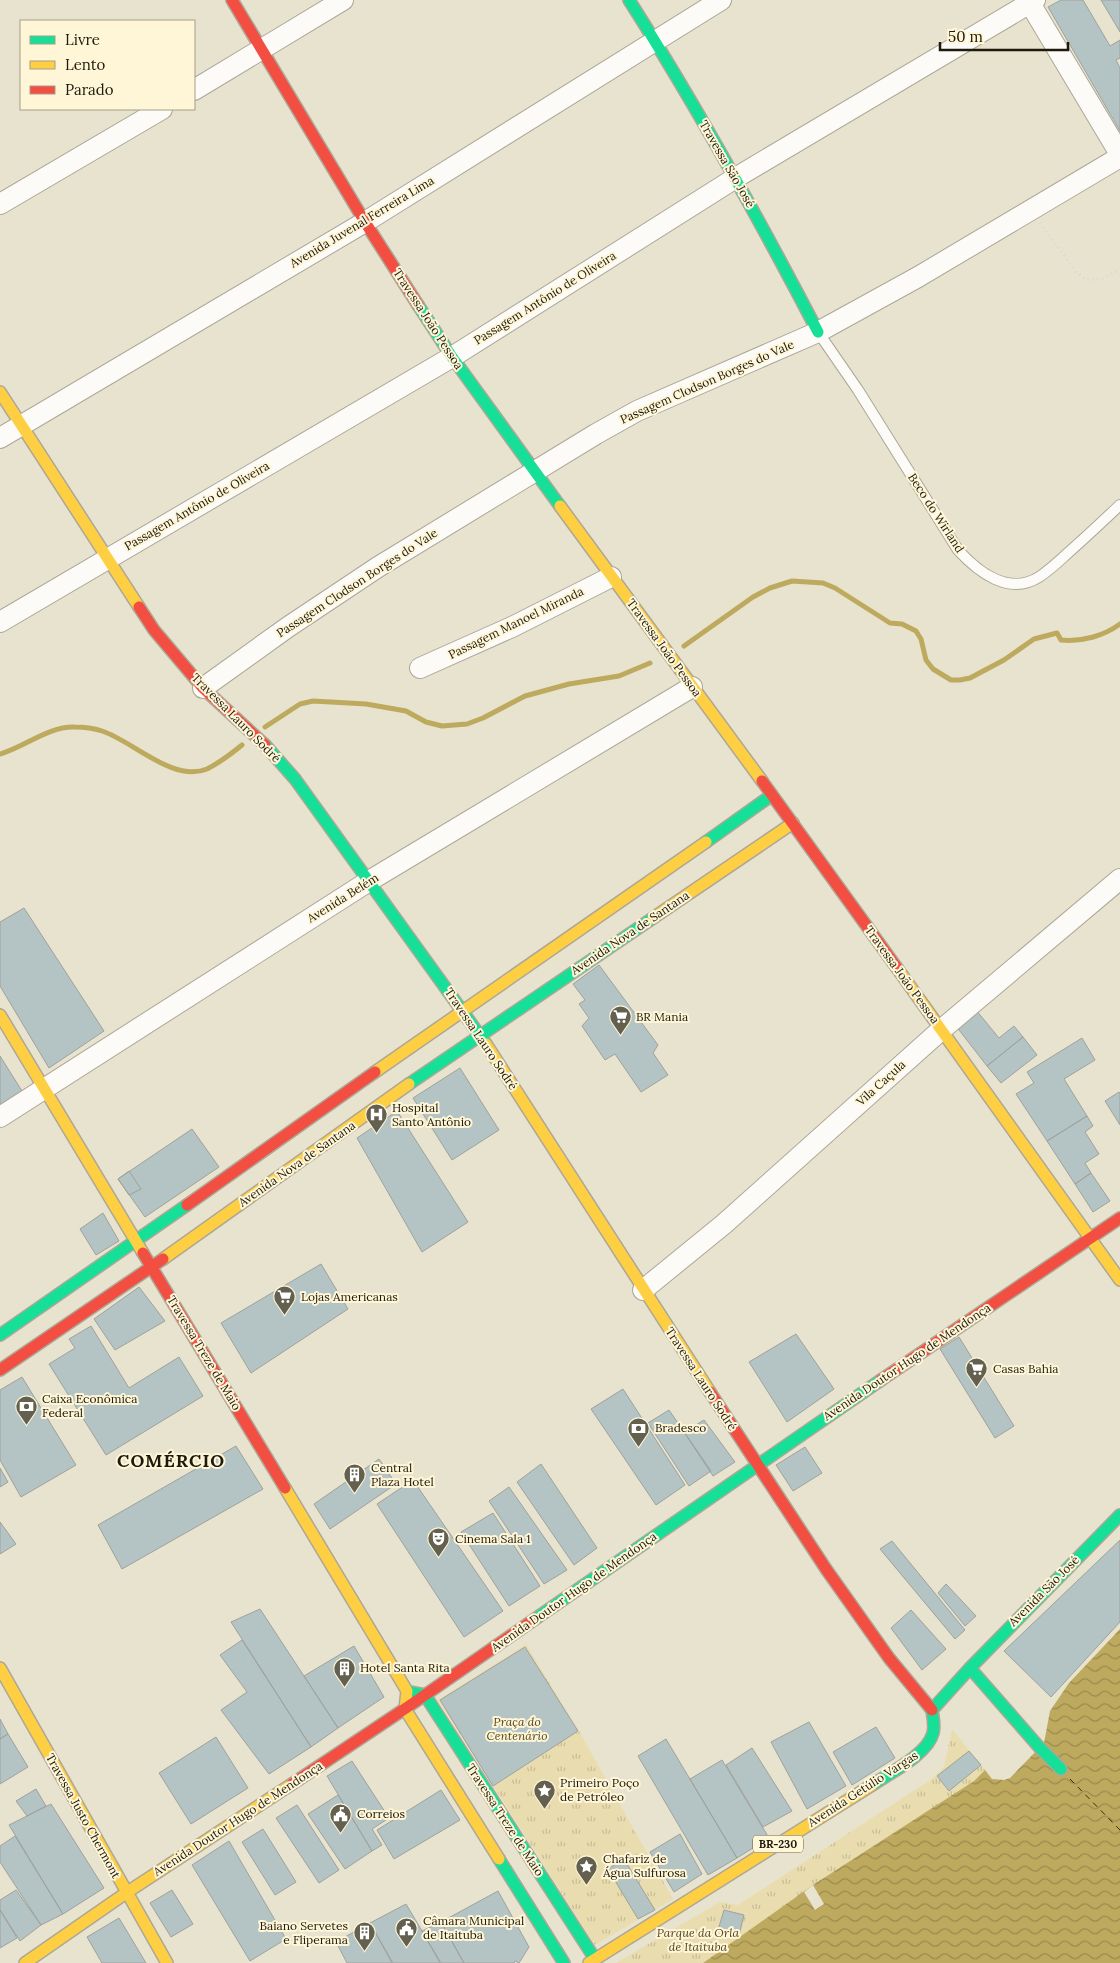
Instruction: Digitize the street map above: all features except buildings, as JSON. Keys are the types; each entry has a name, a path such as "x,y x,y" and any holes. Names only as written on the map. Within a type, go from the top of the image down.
{"street":[{"name":"Travessa João Pessoa","path":"232,0 365,222 452,357 611,577 793,823 1120,1280"},
{"path":"195,89 343,0"},
{"name":"Travessa São José","path":"629,0 655,40 736,177 818,332"},
{"name":"Avenida Juvenal Ferreira Lima","path":"0,438 365,222 721,0"},
{"path":"1031,1 1120,156"},
{"name":"Passagem Antônio de Oliveira","path":"0,622 452,357 736,177 1031,1"},
{"path":"0,204 160,110"},
{"name":"Passagem Clodson Borges do Vale","path":"204,688 288,627 378,567 596,434 637,411 818,332 918,277 1120,156"},
{"name":"Travessa Lauro Sodré","path":"0,392 154,630 204,688 271,750 306,793 480,1035 832,1577 889,1658 932,1710"},
{"name":"Passagem Manoel Miranda","path":"420,668 512,628 611,577"},
{"name":"Avenida Belém","path":"0,1117 369,881 692,687"},
{"name":"Avenida Nova de Santana","path":"0,1370 152,1267 235,1189 294,1148 462,1010 591,932 772,795"},
{"name":"Avenida Nova de Santana","path":"0,1334 137,1241 235,1189 294,1148 480,1035 793,823"},
{"name":"Vila Caçula","path":"644,1290 724,1224 941,1030 1120,879"},
{"path":"591,932 604,952"},
{"name":"Travessa Treze de Maio","path":"0,1015 407,1691"},
{"name":"Avenida Doutor Hugo de Mendonça","path":"25,1963 126,1893 405,1710 757,1464 1120,1218"},
{"name":"Avenida São José","path":"932,1710 970,1668 1120,1515"},
{"name":"Travessa Justo Chermont","path":"0,1668 167,1963"},
{"path":"970,1668 1039,1747 1061,1769"},
{"path":"405,1710 407,1691 425,1695"},
{"name":"Travessa Treze de Maio","path":"425,1695 564,1963"},
{"name":"Travessa Treze de Maio","path":"405,1710 486,1815 592,1961"},
{"name":"Avenida Getúlio Vargas","path":"592,1961 860,1793 917,1755 930,1743 934,1731 932,1710"}],"lane":[{"name":"Beco do Wirland","path":"818,332 858,390 958,550 969,562 995,580 1010,584 1021,584 1038,578 1120,505"}],"path":[{"path":"1031,210 1076,272 1086,280 1101,279 1120,270"}],"green space":[{"name":"Praça do Centenário","path":"526,1644 579,1731 673,1899 595,1945 438,1700"},
{"name":"Parque da Orla de Itaituba","path":"952,1729 985,1770 974,1781 703,1963 616,1963 720,1902 738,1905 930,1780 944,1767"}],"water":[{"path":"1120,1629 1120,1963 703,1963 813,1885 974,1781 985,1770 992,1779 1004,1780 1010,1778 1044,1743 1050,1711 1069,1683"}],"pier":[{"path":"813,1885 824,1904 815,1910 804,1892"}],"waterway":[{"path":"684,646 753,597 770,588 792,581 823,583 835,588 890,623 902,624 916,631 921,639 926,660 933,669 951,680 970,678 1004,660 1034,639 1057,633 1061,640 1085,639 1100,635 1120,624"},
{"path":"265,727 300,704 313,701 366,704 406,711 426,722 442,726 467,724 483,718 525,696 569,684 619,676 650,663"},
{"path":"0,754 55,730 85,727 114,736 167,766 194,772 211,767 242,745"}],"ferry route":[{"path":"1070,1779 1120,1830"}],"traffic: fast":[{"path":"629,0 727,164 818,332"},
{"path":"418,305 452,357 560,506"},
{"path":"265,745 295,779 486,1044"},
{"path":"706,842 772,795"},
{"path":"409,1084 653,918"},
{"path":"0,1335 187,1205"},
{"path":"535,1619 881,1380"},
{"path":"970,1668 1120,1515"},
{"path":"872,1785 916,1756 930,1741 934,1724 932,1710 970,1668 1039,1747 1061,1769"},
{"path":"409,1692 425,1695 595,1959"},
{"path":"499,1859 564,1963"}],"traffic: slow":[{"path":"0,392 139,607"},
{"path":"560,506 762,781"},
{"path":"653,918 793,823"},
{"path":"375,1072 706,842"},
{"path":"897,968 1120,1280"},
{"path":"0,1015 143,1253"},
{"path":"486,1044 710,1392"},
{"path":"163,1259 409,1084"},
{"path":"285,1488 407,1691 405,1709 499,1859"},
{"path":"0,1668 167,1963"},
{"path":"25,1963 126,1893 292,1784"},
{"path":"589,1963 872,1785"}],"traffic: jam":[{"path":"232,0 365,222 418,305"},
{"path":"139,607 154,630 203,688 265,745"},
{"path":"762,781 897,968"},
{"path":"187,1205 375,1072"},
{"path":"881,1380 1120,1218"},
{"path":"143,1253 285,1488"},
{"path":"0,1370 163,1259"},
{"path":"710,1392 826,1569 889,1658 932,1710"},
{"path":"292,1784 535,1619"}],"place":[{"name":"BR Mania","path":"620,1036"},
{"name":"Hospital Santo Antônio","path":"376,1134"},
{"name":"Lojas Americanas","path":"285,1316"},
{"name":"Casas Bahia","path":"977,1388"},
{"name":"Caixa Econômica Federal","path":"26,1425"},
{"name":"Bradesco","path":"639,1447"},
{"name":"Central Plaza Hotel","path":"355,1494"},
{"name":"Cinema Sala 1","path":"439,1558"},
{"name":"Hotel Santa Rita","path":"344,1687"},
{"name":"Primeiro Poço de Petróleo","path":"544,1809"},
{"name":"Correios","path":"341,1833"},
{"name":"Chafariz de Água Sulfurosa","path":"587,1885"},
{"name":"Câmara Municipal de Itaituba","path":"407,1947"},
{"name":"Baiano Servetes e Fliperama","path":"364,1952"}],"district":[{"name":"COMÉRCIO","path":"171,1461"}]}
